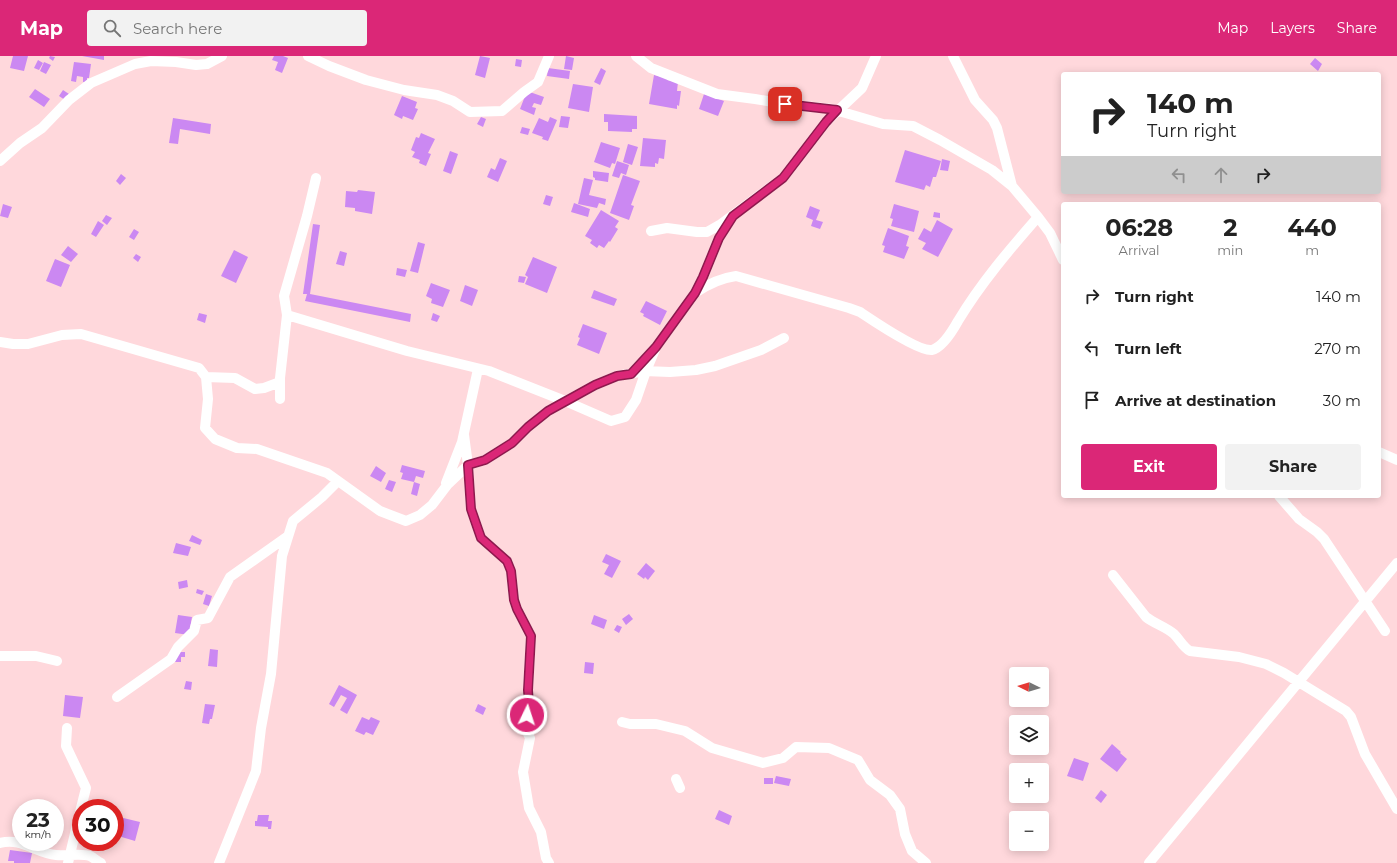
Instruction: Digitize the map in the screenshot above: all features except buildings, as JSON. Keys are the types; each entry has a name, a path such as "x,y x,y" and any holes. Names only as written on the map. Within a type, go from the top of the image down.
{"street":[{"path":"0,161 20,143 42,128 69,100 90,83 137,60 162,60 196,65 207,64 222,56"},
{"path":"308,56 329,66 366,80 404,90 437,95 453,101 470,112 502,111 538,82 549,56"},
{"path":"636,56 651,68 717,94 837,110 884,124 913,126 992,170 1012,186 1050,233 1061,256"},
{"path":"651,231 667,228 707,232 733,216 783,178 826,122 862,88 876,56"},
{"path":"953,56 975,100 993,120 997,128 1012,186"},
{"path":"280,399 280,382 287,315 284,296 307,216 316,178"},
{"path":"631,374 656,347 695,293 719,238 733,216"},
{"path":"695,293 708,284 727,277 736,276 860,312 920,348 932,350 943,343 952,332 970,301 997,265 1038,217"},
{"path":"287,315 407,351 490,371 610,421 625,417 636,400 656,347"},
{"path":"0,342 28,344 62,335 81,334 199,368 206,377 208,399 205,428 214,439 237,448 257,449 326,472 380,511 406,521 420,515 432,505 444,489 468,465 485,460 512,443 528,427 548,411 595,385 617,376 646,371 670,372 696,370 715,366 761,350 784,338"},
{"path":"444,489 464,435 478,369"},
{"path":"206,377 235,378 255,389 264,388 280,382"},
{"path":"464,435 471,509 481,538 507,561 511,571 514,600 531,636 528,690 529,705 524,726 530,738 523,772 529,808 541,832 546,858 549,863"},
{"path":"1381,453 1397,460"},
{"path":"219,863 256,771 261,728 271,674 282,556 288,536 293,521 322,497 338,481"},
{"path":"1281,498 1299,519 1318,532 1324,539 1385,631"},
{"path":"117,697 171,659 178,647 194,631 197,620 208,618 230,577 288,536"},
{"path":"1149,863 1397,562"},
{"path":"1113,575 1146,617 1175,635 1184,647 1190,651 1239,656 1276,668 1346,711 1351,717 1365,754 1397,809"},
{"path":"0,656 36,656 57,661"},
{"path":"622,722 630,724 656,724 684,730 712,748 763,763 783,758 796,747 829,748 858,760 870,780 890,794 900,810 905,834 912,851 926,863"},
{"path":"67,728 66,746 86,788 83,799"},
{"path":"0,843 16,841 26,844 36,850 69,859 89,856 100,863"},
{"path":"69,859 72,846"}],"route":[{"path":"527,715 529,705 528,690 531,636 514,600 511,571 507,561 481,538 471,509 468,465 485,460 512,443 528,427 548,411 595,385 617,376 631,374 656,347 677,320 695,293 719,238 733,216 783,178 837,110 785,104"}]}
